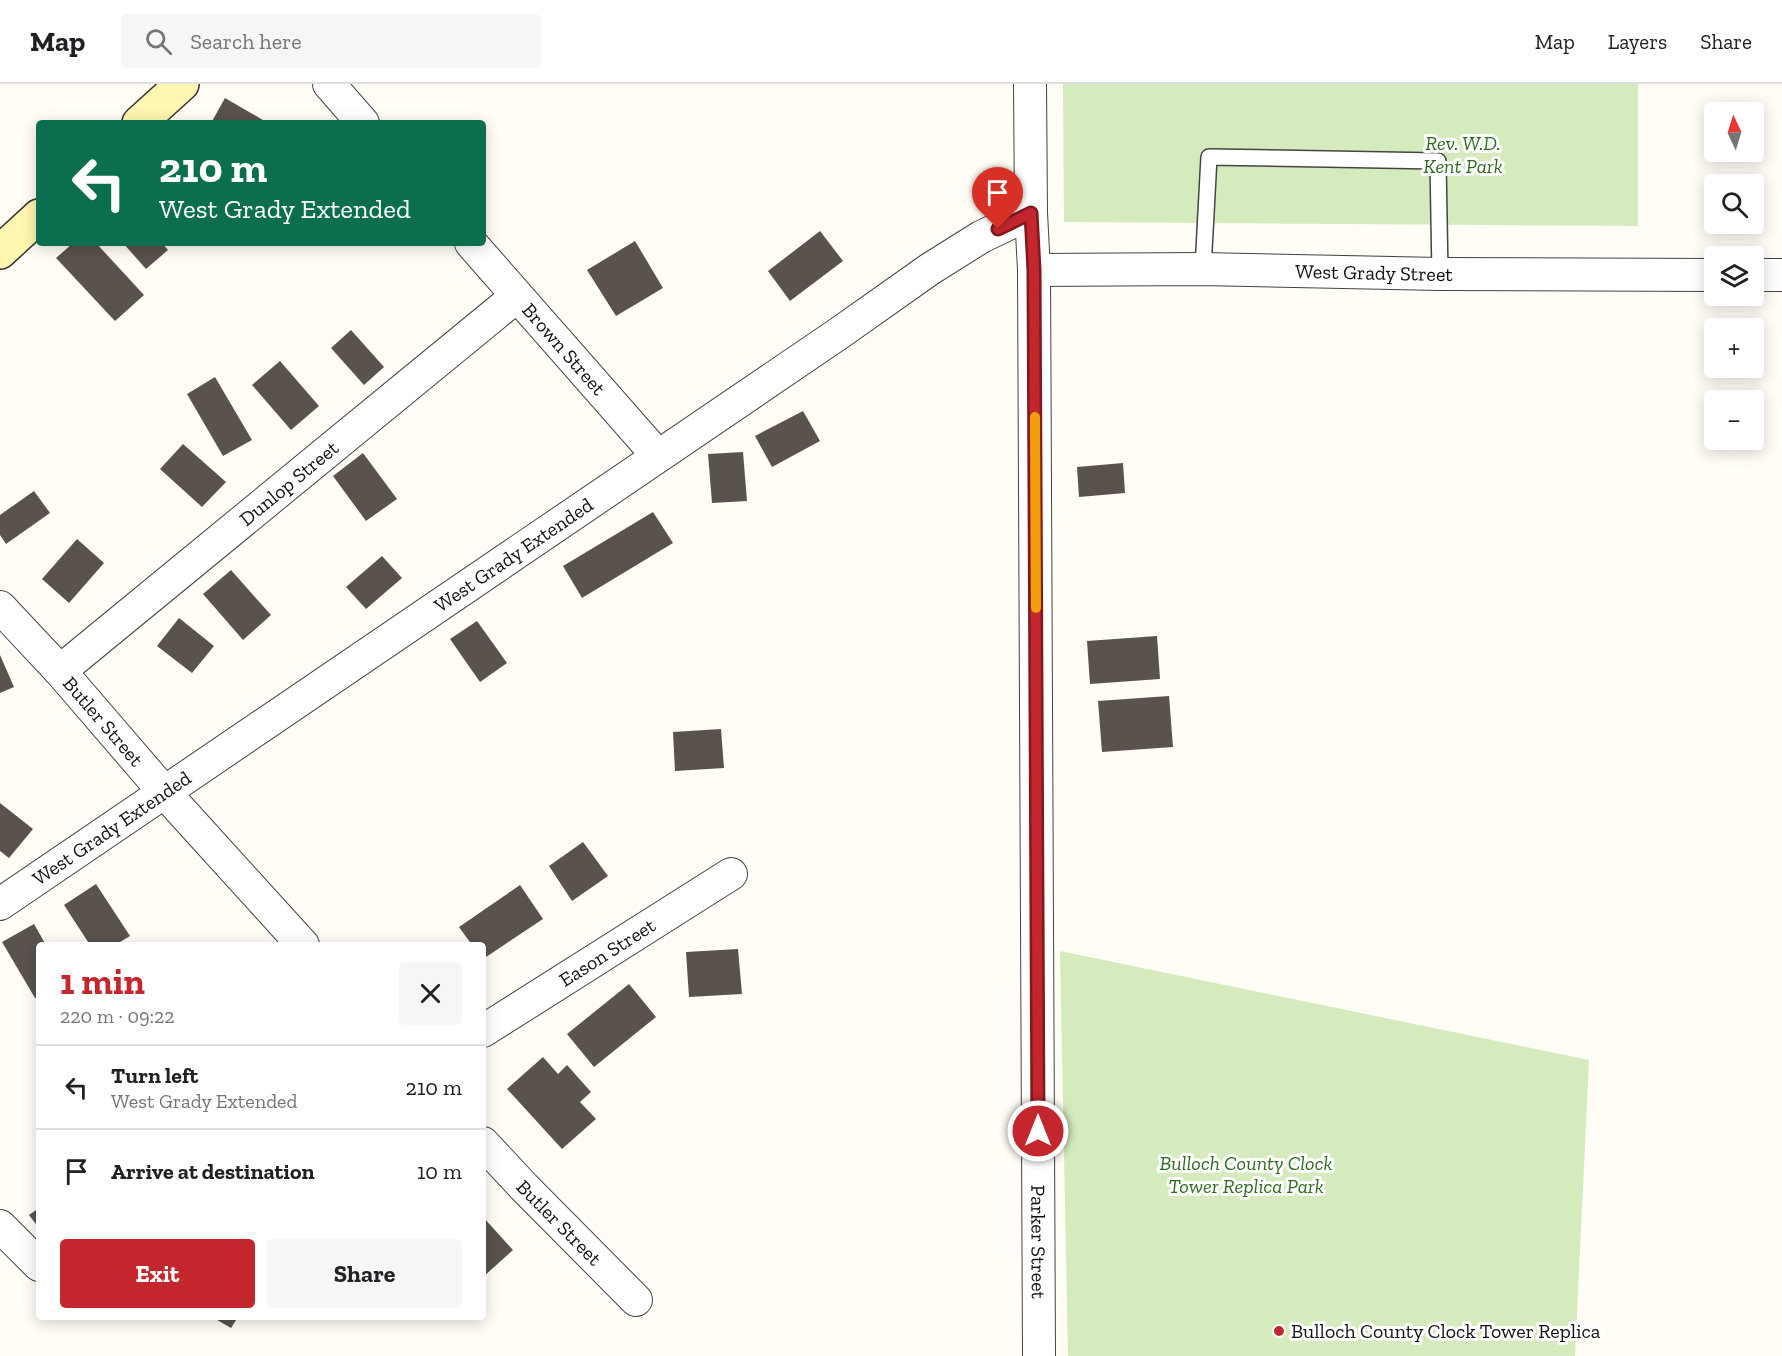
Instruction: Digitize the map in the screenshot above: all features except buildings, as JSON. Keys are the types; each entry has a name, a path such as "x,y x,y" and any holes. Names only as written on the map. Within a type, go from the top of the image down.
{"street":[{"path":"143,120 182,84"},
{"path":"329,84 360,120"},
{"name":"Parker Street","path":"1030,84 1034,270 1039,1356"},
{"name":"West Grady Extended","path":"0,904 930,269 981,237 1031,213"},
{"path":"0,252 36,219"},
{"name":"Brown Street","path":"474,246 658,456"},
{"name":"West Grady Street","path":"1034,270 1203,269 1440,274 1704,275"},
{"path":"1764,275 1782,275"},
{"name":"Dunlop Street","path":"60,671 518,296"},
{"name":"Butler Street","path":"0,607 60,671 165,793 300,942"},
{"name":"Eason Street","path":"486,1029 731,874"},
{"name":"Butler Street","path":"486,1146 636,1300"},
{"path":"4,1231 36,1262"}],"lane":[{"path":"1203,269 1209,157 1438,161 1440,274"}],"green space":[{"name":"Rev. W.D. Kent Park","path":"1063,84 1638,84 1638,226 1064,222"},
{"name":"Bulloch County Clock Tower Replica Park","path":"1060,951 1589,1060 1575,1356 1068,1356"}],"slow traffic":[{"path":"1035,417 1036,608"}],"place":[{"name":"Bulloch County Clock Tower Replica","path":"1279,1331"}],"route":[{"path":"998,229 1031,213 1034,270 1038,1131"}]}
